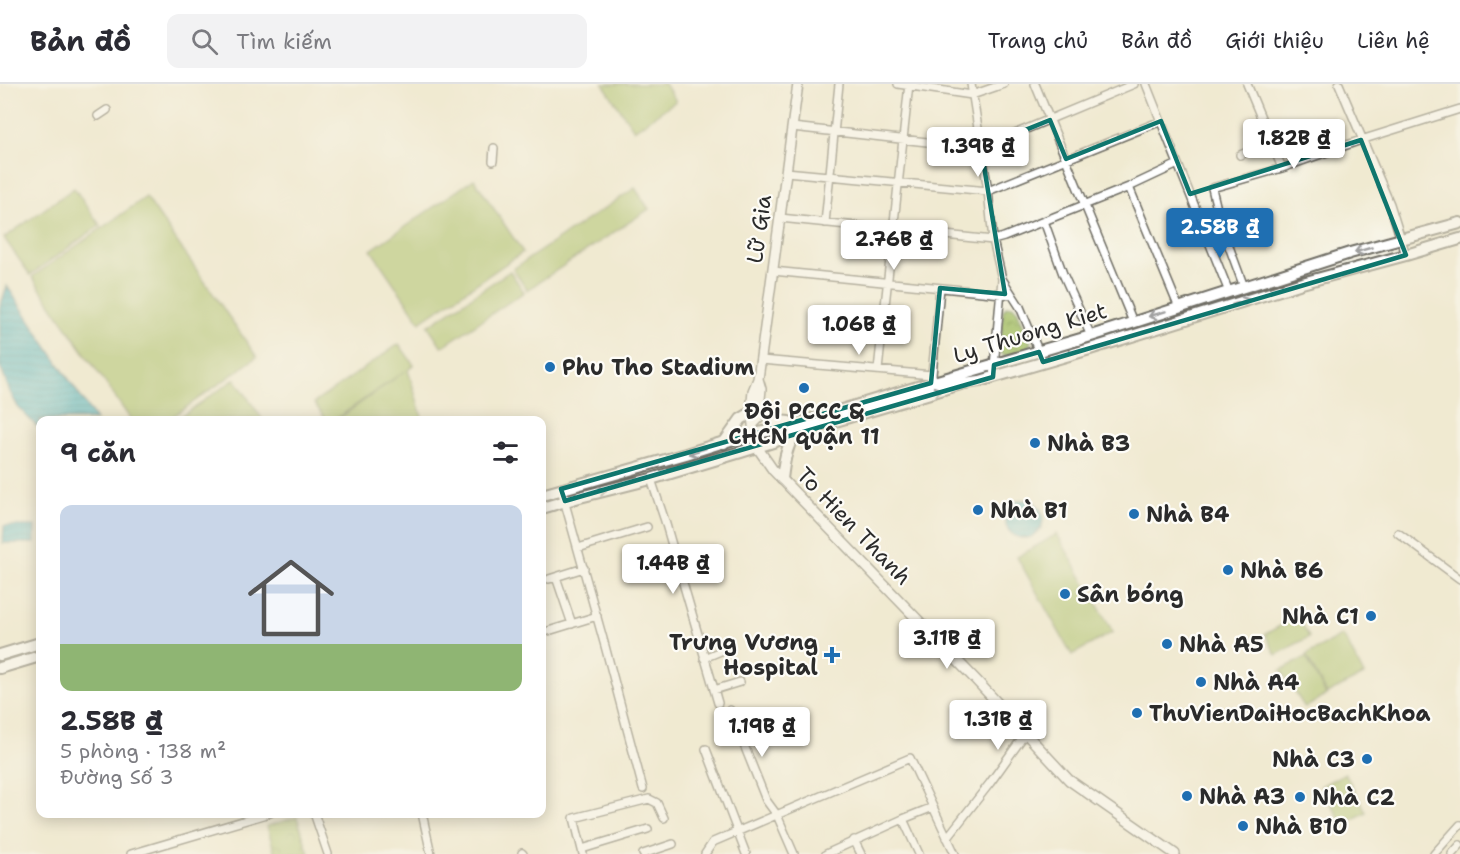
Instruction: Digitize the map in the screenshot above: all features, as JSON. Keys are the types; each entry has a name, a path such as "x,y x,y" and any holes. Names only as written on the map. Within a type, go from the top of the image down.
{"main road":[{"name":"Lữ Gia","path":"752,424 753,391 758,379 761,360 798,84"},
{"name":"Ly Thuong Kiet","path":"546,507 651,479 795,433 964,383 993,377 1091,336 1133,322 1350,253 1460,223"},
{"name":"Ly Thuong Kiet","path":"546,494 724,443 752,424 802,422 933,378 1041,357 1460,239"},
{"name":"Lữ Gia","path":"752,424 758,419 760,404 761,389 758,379"},
{"path":"760,404 763,411 773,420 802,422"},
{"path":"724,443 741,419 752,424"},
{"name":"To Hien Thanh","path":"752,424 757,447 782,479 1069,780 1175,854"},
{"path":"782,479 785,456 795,433"},
{"path":"0,655 36,644"},
{"path":"0,668 36,657"}],"street":[{"path":"825,223 839,84"},
{"path":"898,84 972,95 1004,84"},
{"path":"971,84 988,191 993,240 1002,279 1020,307 1041,357"},
{"path":"1035,84 1133,322"},
{"path":"792,127 981,148 1134,84"},
{"path":"1146,84 1229,292"},
{"path":"1247,84 1282,168"},
{"path":"1339,84 1390,204 1406,255"},
{"path":"878,370 909,85"},
{"path":"1244,287 1220,222 1212,188 1282,168 1460,109"},
{"path":"98,116 107,110"},
{"path":"786,172 988,191 1161,121"},
{"path":"1240,155 1272,144"},
{"path":"493,160 494,148"},
{"path":"780,218 993,240 1129,187 1178,164"},
{"path":"1129,187 1179,308"},
{"path":"1044,221 1063,274 1091,336"},
{"path":"773,271 1012,295"},
{"path":"993,377 1002,279"},
{"path":"761,360 878,370 933,378 940,288"},
{"path":"651,479 718,703"},
{"path":"561,489 643,789"},
{"path":"578,548 647,527"},
{"path":"1398,532 1460,579"},
{"path":"572,624 547,580 584,568"},
{"path":"546,632 597,616"},
{"path":"704,658 728,648"},
{"path":"714,690 741,681"},
{"path":"730,710 766,800 777,815 794,854"},
{"path":"947,838 1025,734"},
{"path":"706,749 746,854"},
{"path":"705,854 713,842 910,758 955,854"},
{"path":"648,829 583,851 574,818 650,799 657,803 664,819"},
{"path":"826,854 933,807"},
{"path":"131,854 253,818"},
{"path":"316,818 328,854"},
{"path":"423,818 431,854"},
{"path":"903,819 919,854"},
{"path":"1434,854 1460,825"},
{"path":"854,840 861,854"},
{"path":"643,854 673,844"},
{"path":"1452,854 1460,845"}],"highlighted area":[{"path":"1050,120 1066,159 1161,121 1190,194 1361,140 1406,255 1043,362 1039,352 994,365 993,377 565,501 561,489 931,383 940,288 1005,294 981,148"}],"green space":[{"path":"603,84 665,84 676,101 634,130"},
{"path":"474,179 523,252 420,322 371,250"},
{"path":"74,188 100,225 30,275 4,238"},
{"path":"635,188 649,209 527,290 513,269"},
{"path":"146,197 257,357 174,416 128,416 32,277"},
{"path":"510,271 524,292 442,347 428,326"},
{"path":"1007,306 1013,306 1017,310 1031,343 1027,349 1004,356 1000,353 1003,310"},
{"path":"399,344 414,365 408,370 422,416 343,416 405,371 340,416 323,416 314,403"},
{"path":"235,379 260,416 182,416"},
{"path":"1057,534 1113,632 1072,655 1017,557"},
{"path":"1298,616 1309,637 1276,655 1265,634"},
{"path":"1343,635 1364,675 1327,694 1306,655"},
{"path":"1306,657 1326,695 1305,708 1281,670"},
{"path":"1345,773 1366,812 1343,825 1321,786"},
{"path":"297,818 309,854 275,854 267,826"}],"water":[{"path":"7,286 93,416 36,416 36,426 18,407 0,366 0,307"},
{"path":"1024,500 1037,506 1043,519 1037,532 1024,538 1011,532 1005,519 1011,506"},
{"path":"4,526 35,526 35,543 3,543"}],"place":[{"name":"Phu Tho Stadium","path":"550,367"},
{"name":"Đội PCCC & CHCN quận 11","path":"804,388"},
{"name":"Nhà B3","path":"1035,443"},
{"name":"Nhà B1","path":"978,510"},
{"name":"Nhà B4","path":"1134,514"},
{"name":"Nhà B6","path":"1228,570"},
{"name":"Sân bóng","path":"1065,594"},
{"name":"Nhà C1","path":"1371,616"},
{"name":"Nhà A5","path":"1167,644"},
{"name":"Trưng Vương Hospital","path":"832,655"},
{"name":"Nhà A4","path":"1201,682"},
{"name":"ThuVienDaiHocBachKhoa","path":"1137,713"},
{"name":"Nhà C3","path":"1367,759"},
{"name":"Nhà A3","path":"1187,796"},
{"name":"Nhà C2","path":"1300,797"},
{"name":"Nhà B10","path":"1243,826"}]}
